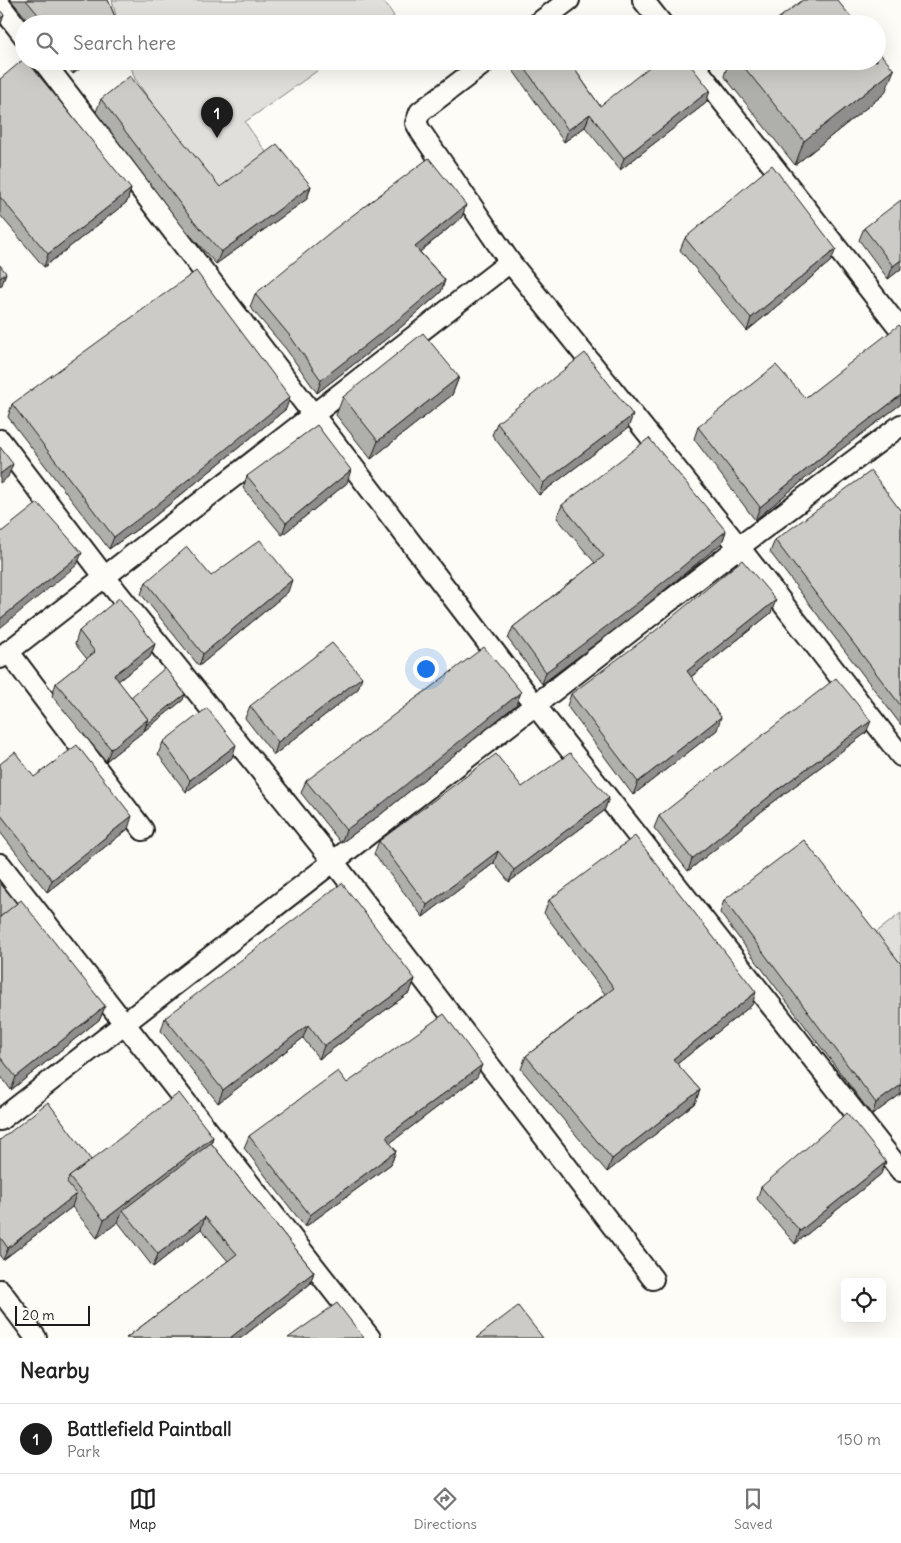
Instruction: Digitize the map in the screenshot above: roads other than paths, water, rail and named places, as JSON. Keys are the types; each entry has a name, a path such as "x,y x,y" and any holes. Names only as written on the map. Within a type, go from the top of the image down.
{"street":[{"path":"549,15 569,0"},
{"path":"643,0 655,15"},
{"path":"0,5 15,24"},
{"path":"50,70 314,413 535,705 901,1171"},
{"path":"475,70 420,112 416,123 510,262 739,546 901,756"},
{"path":"698,70 901,330"},
{"path":"143,830 4,654 510,262"},
{"path":"0,1120 739,546 901,425"},
{"path":"0,440 104,576 333,861 653,1279"},
{"path":"0,864 370,1338"},
{"path":"0,1290 36,1338"}],"place":[{"name":"Battlefield Paintball","path":"217,138"}]}
